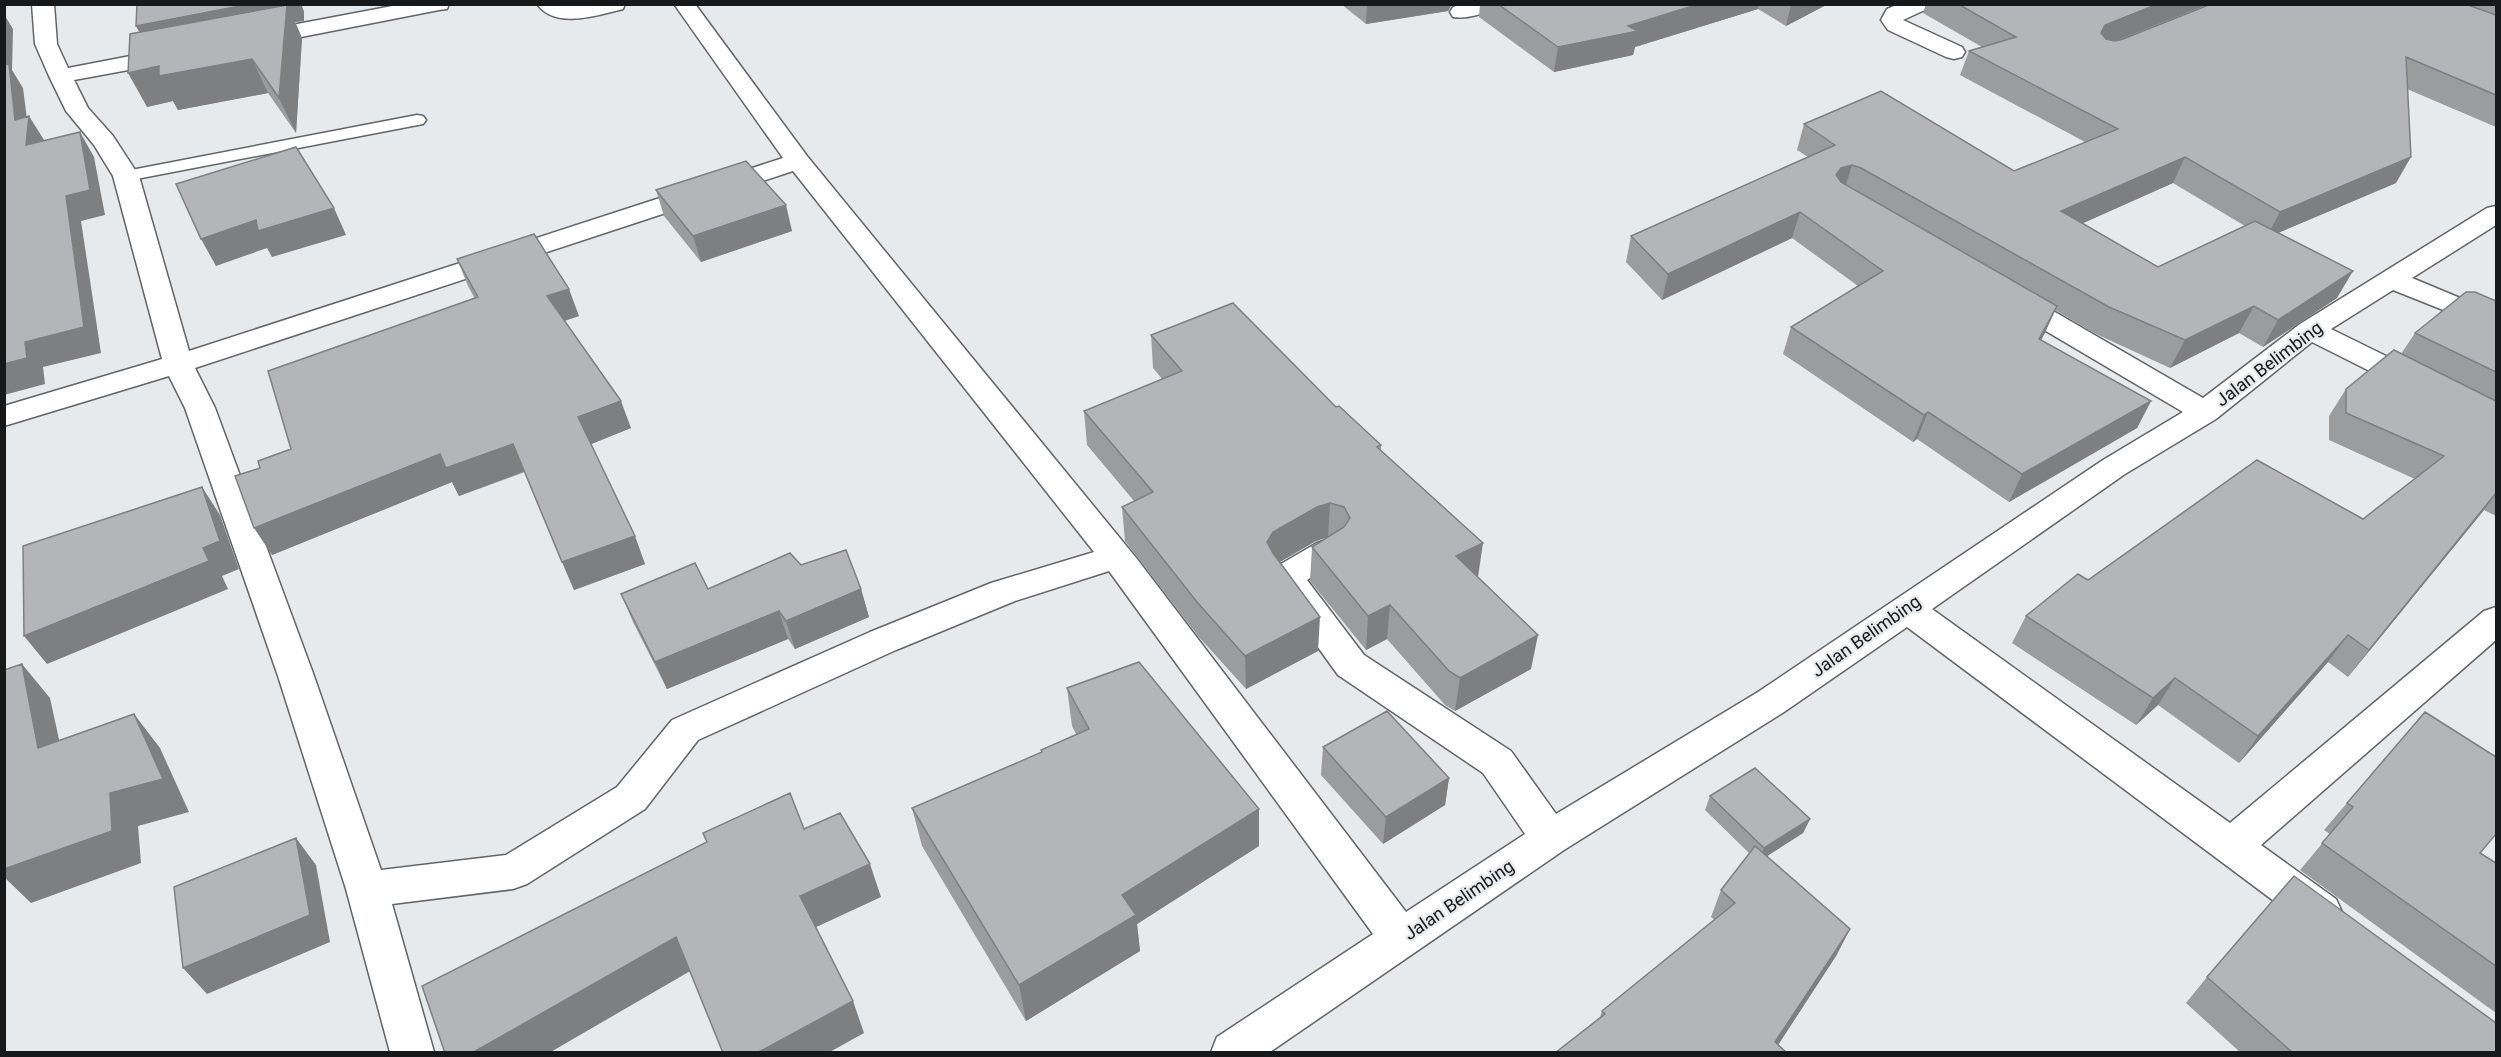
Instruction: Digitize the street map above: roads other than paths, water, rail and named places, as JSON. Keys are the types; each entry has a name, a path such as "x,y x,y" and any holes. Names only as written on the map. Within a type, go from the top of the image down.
{"street":[{"path":"43,4 46,44 60,76 78,111 104,141 126,176 178,364 200,408 296,676 368,889 412,1053"},
{"path":"232,44 439,4"},
{"path":"547,4 552,9 569,12 615,4"},
{"path":"684,4 798,161 1116,557 1401,939"},
{"path":"1461,12 1487,4"},
{"path":"1919,4 1895,14 1892,20 1896,25 1954,52"},
{"path":"60,76 198,50"},
{"path":"4,416 178,364 798,161"},
{"name":"Jalan Belimbing","path":"1233,1053 1550,838 1771,702 2114,466 2205,412 2310,330 2496,214"},
{"path":"2393,280 2496,323"},
{"path":"1988,285 2205,412"},
{"path":"2310,330 2496,422"},
{"path":"1329,551 1286,577 1351,665 1497,762 1550,838"},
{"path":"368,889 513,872 631,798 685,730 883,641 1003,592 1116,557"},
{"path":"1906,608 2346,930"},
{"path":"2232,846 2496,620"}],"lane":[{"path":"126,176 417,120"}]}
